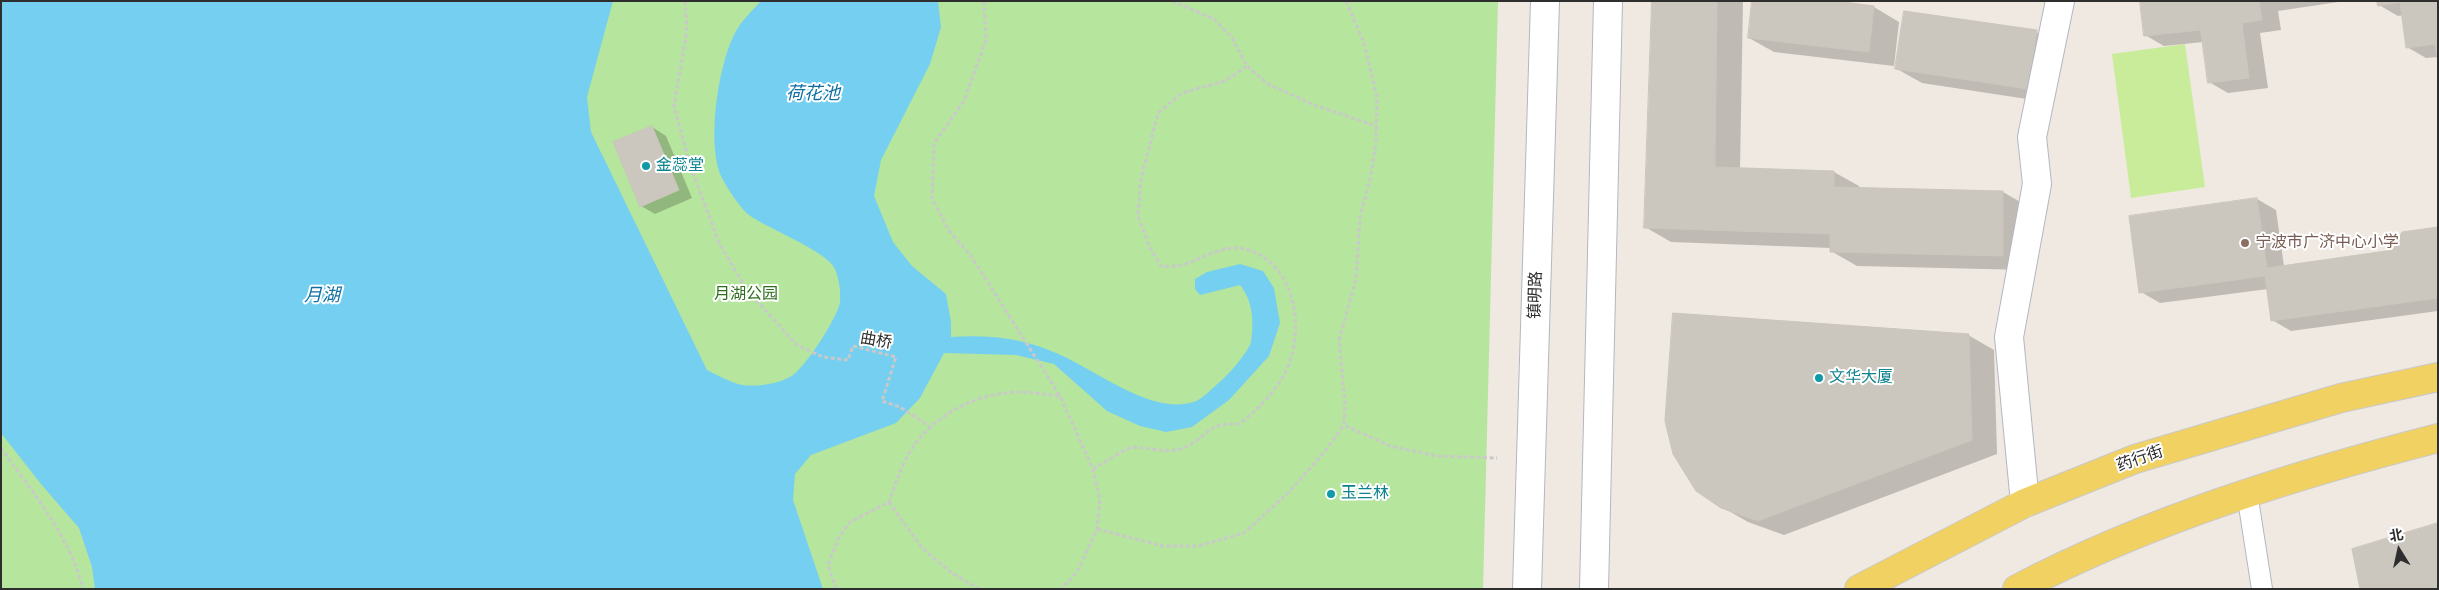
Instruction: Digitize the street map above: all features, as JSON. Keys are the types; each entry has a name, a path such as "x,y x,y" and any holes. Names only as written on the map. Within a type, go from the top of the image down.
{"main road":[{"name":"镇明路","path":"1527,589 1545,1"},
{"path":"1594,589 1608,1"},
{"path":"2025,503 2009,337 2038,184 2032,137 2060,1"},
{"name":"药行街","path":"1859,589 2025,503 2134,459 2342,398 2438,377"},
{"path":"2017,589 2154,528 2247,493 2349,460 2438,438"}],"lane":[{"path":"2247,493 2262,589"}],"path":[{"name":"曲桥","path":"684,1 687,30 674,106 689,162 719,243 747,290 797,344 823,357 848,360 853,346 896,357 882,401 900,407 929,426"},
{"path":"984,1 986,40 964,101 934,143 932,199 950,232 971,256 1060,396 1093,469 1100,500 1097,529 1077,572 1060,589"},
{"path":"1172,1 1214,19 1232,38 1247,66 1268,84 1314,105 1376,126"},
{"path":"1097,529 1162,546 1198,546 1244,532 1288,493 1326,450 1344,424 1340,340 1356,279 1360,218 1371,175 1377,98 1364,43 1346,1"},
{"path":"1093,469 1131,448 1158,452 1180,449 1199,439 1212,427 1225,424 1239,424 1258,409 1281,379 1294,344 1296,316 1288,284 1267,260 1244,248 1215,251 1176,266 1160,266 1150,248 1138,216 1141,179 1158,112 1182,93 1226,81 1247,66"},
{"path":"836,589 828,566 839,537 850,522 888,502 906,458 929,426 953,411 986,398 1020,392 1060,396"},
{"path":"1344,424 1390,446 1436,456 1498,458"},
{"path":"1,448 59,530 78,565 83,589"},
{"path":"888,502 922,548 948,571 979,589"}],"green space":[{"name":"月湖公园","path":"1,1 1498,1 1483,589 1,589"},
{"path":"2185,44 2205,187 2131,198 2112,54"}],"water":[{"name":"月湖","path":"1,1 613,1 587,97 591,132 707,370 734,383 750,386 779,382 796,372 827,330 838,309 840,293 835,269 830,262 745,212 727,187 719,171 714,140 716,103 723,67 733,37 742,22 761,1 938,1 941,27 930,64 881,160 874,196 893,242 912,266 946,294 951,322 951,337 977,336 1002,338 1038,346 1067,358 1140,396 1158,402 1177,404 1194,402 1204,396 1225,378 1247,351 1251,342 1252,312 1248,298 1240,285 1200,295 1195,289 1195,279 1207,272 1240,264 1263,271 1274,288 1280,323 1269,356 1229,400 1192,427 1166,432 1140,426 1107,411 1054,364 1016,355 944,353 920,398 896,423 811,455 795,474 793,500 823,589 95,589 92,567 79,528 1,433"}],"building":[{"path":"1652,1 1717,1 1715,167 1834,171 1834,187 2003,191 2003,256 1830,252 1830,234 1644,228"},
{"path":"1752,1 1836,1 1874,6 1869,52 1748,38"},
{"path":"2140,1 2197,1 2201,30 2144,36"},
{"path":"2197,1 2259,1 2262,20 2242,23 2249,78 2208,83"},
{"path":"2377,1 2438,1 2438,63 2435,44 2406,48 2400,2 2378,6"},
{"path":"1904,11 2037,30 2028,89 1895,69"},
{"name":"金蕊堂","path":"652,126 679,190 640,207 613,142"},
{"path":"2257,198 2267,268 2393,250 2402,232 2438,227 2438,298 2271,321 2265,276 2139,293 2129,216"},
{"name":"文华大厦","path":"1673,313 1969,334 1972,440 1758,521 1721,508 1696,491 1673,454 1665,421"},
{"path":"2438,523 2438,589 2360,589 2352,549"}],"place":[{"name":"金蕊堂","path":"646,166"},
{"name":"宁波市广济中心小学","path":"2245,243"},
{"name":"文华大厦","path":"1819,378"},
{"name":"玉兰林","path":"1331,494"}],"water label":[{"name":"荷花池","path":"813,94"}]}
